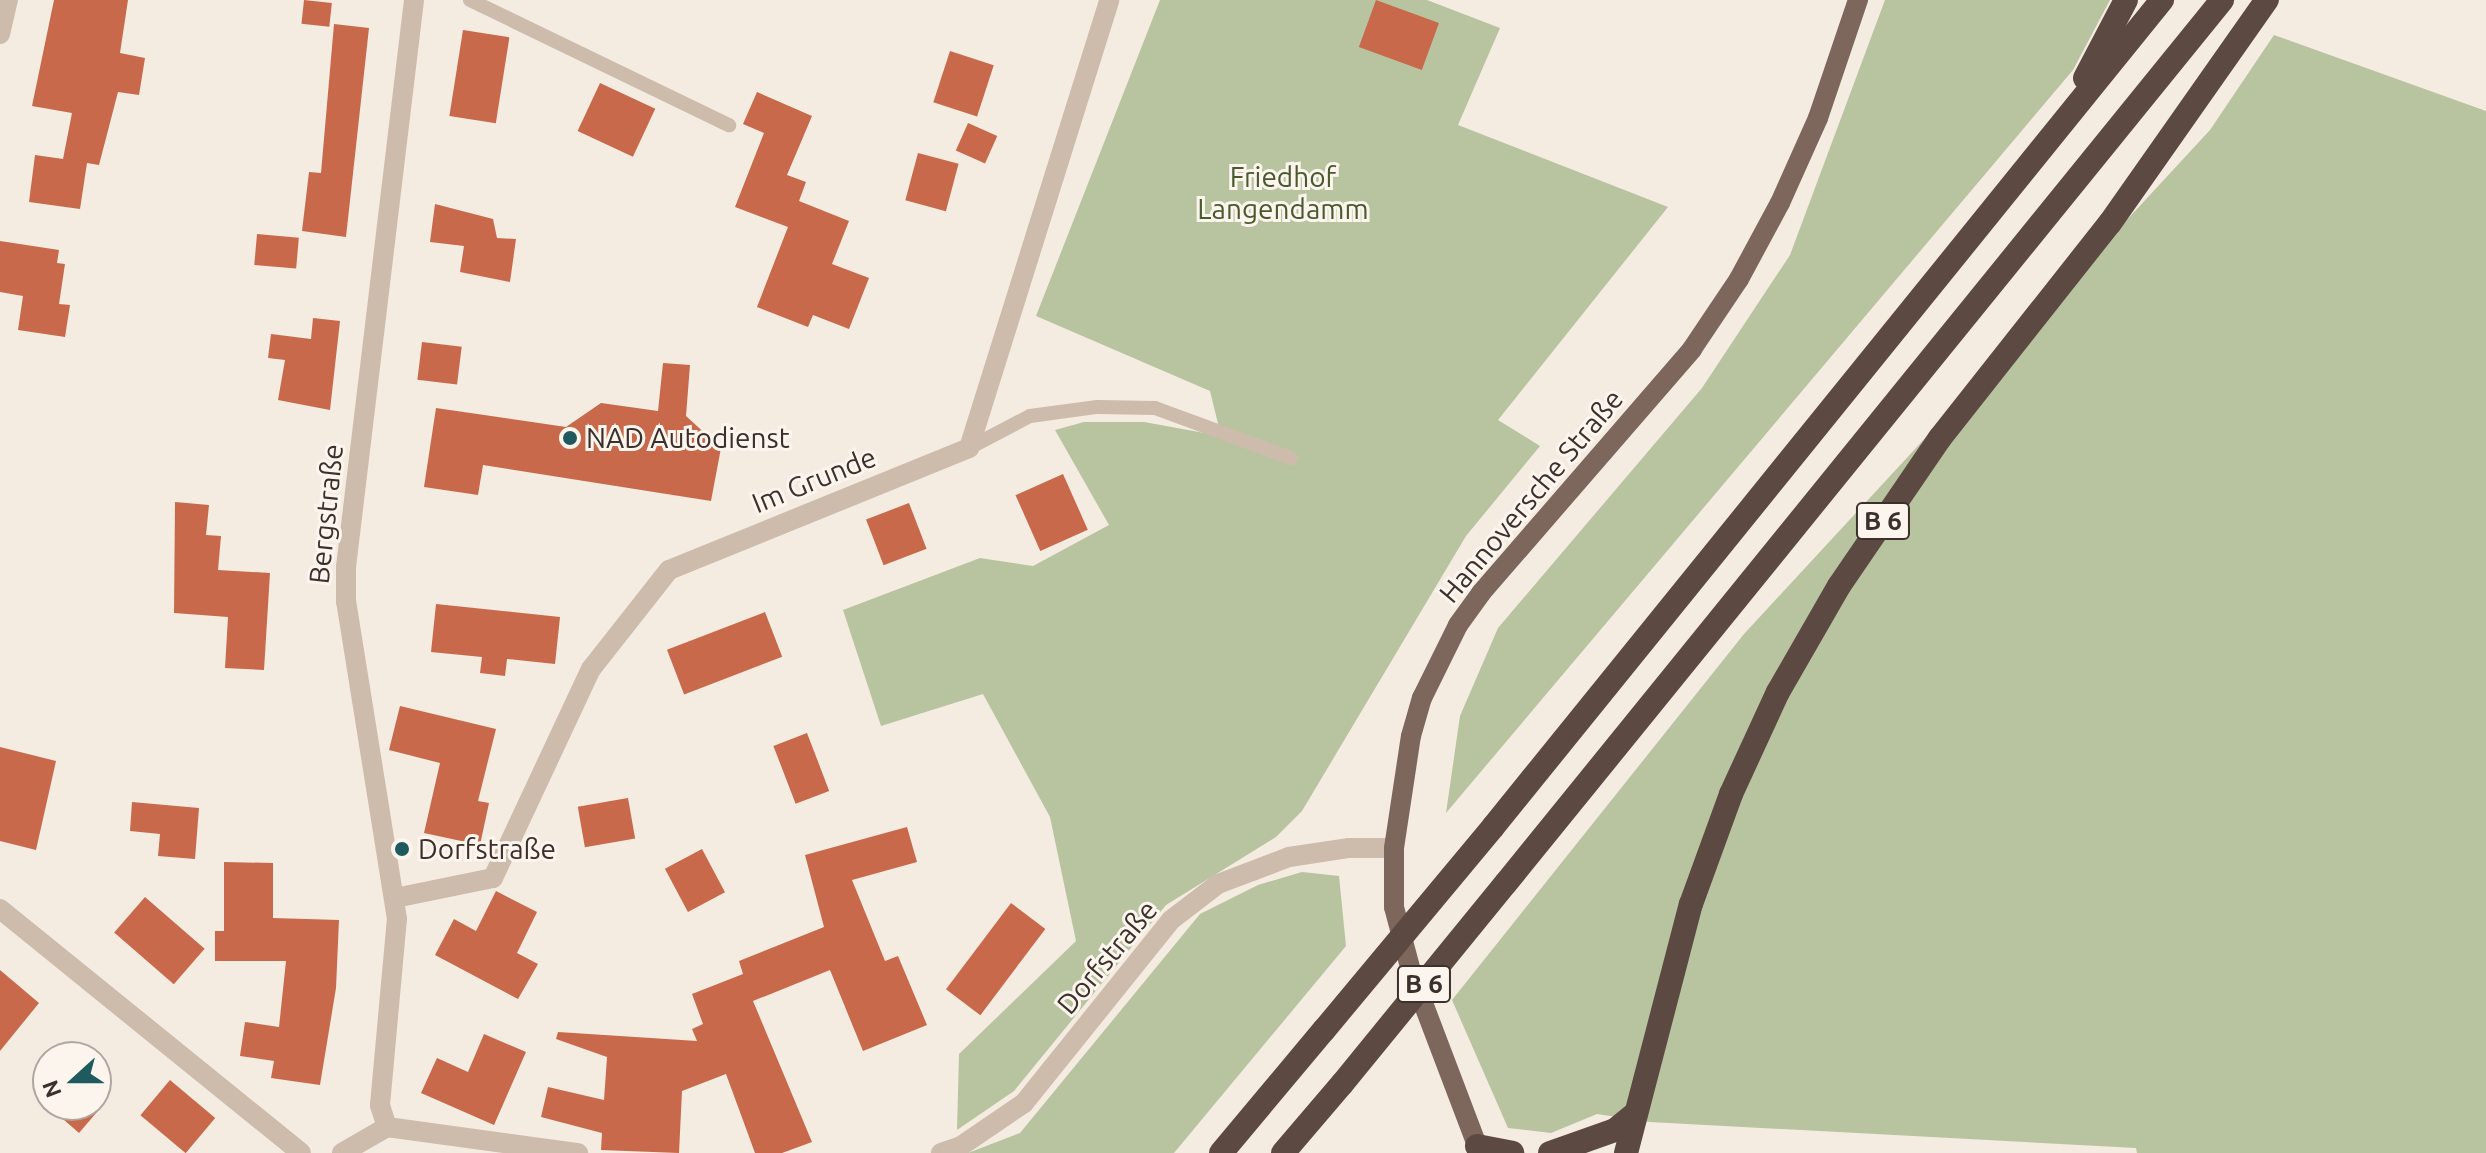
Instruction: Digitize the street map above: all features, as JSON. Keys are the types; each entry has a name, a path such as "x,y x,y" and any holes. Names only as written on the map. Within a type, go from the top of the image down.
{"highway":[{"path":"2060,127 2126,0"},
{"name":"B 6","path":"1221,1153 1493,827 2162,0"},
{"name":"B 6","path":"1283,1153 1506,883 2222,0"},
{"name":"B 6","path":"1626,1153 1691,904 1731,794 1778,692 1839,586 1940,438 2110,223 2267,0"},
{"path":"1550,1153 1615,1130 1635,1114"},
{"path":"1479,1150 1512,1153"}],"main road":[{"name":"Hannoversche Straße","path":"1479,1150 1411,971 1394,907 1394,848 1411,736 1438,661 1481,593 1692,349 1739,279 1780,203 1818,118 1858,0"}],"street":[{"name":"Bergstraße","path":"387,1127 380,1105 398,937 395,898 346,602 346,567 414,0"},
{"path":"969,448 1109,0"},
{"path":"0,34 5,2"},
{"name":"Im Grunde","path":"395,898 493,878 591,669 669,570 969,448"},
{"name":"Dorfstraße","path":"941,1153 961,1146 1024,1103 1171,920 1218,884 1289,857 1349,848 1394,848"},
{"path":"0,909 301,1153"},
{"path":"342,1153 387,1127 578,1153"}],"lane":[{"path":"470,0 729,125"},
{"path":"969,448 1030,416 1097,407 1155,408 1291,458"}],"green space":[{"name":"Friedhof Langendamm","path":"1160,0 1427,0 1500,28 1458,125 1668,207 1498,420 1540,446 1466,536 1302,811 1276,837 1166,905 1014,1091 957,1130 959,1054 1076,941 1050,817 983,694 881,726 843,610 980,558 1033,566 1109,525 1055,430 1084,422 1144,422 1221,436 1210,391 1036,316"},
{"path":"1885,0 2110,0 2073,70 1446,813 1460,716 1498,628 1702,388 1790,255"},
{"path":"2274,35 2486,111 2486,1153 2137,1153 2136,1148 1650,1122 1597,1114 1551,1133 1508,1128 1452,1000 1744,634 2210,130"},
{"path":"1302,872 1339,876 1346,946 1174,1153 968,1153 1020,1133 1200,914 1258,885"}],"building":[{"path":"54,0 128,0 120,53 145,58 139,95 118,92 99,165 87,163 80,209 29,202 35,155 63,159 72,113 32,106"},
{"path":"304,0 332,3 329,27 301,24"},
{"path":"1376,0 1439,23 1422,70 1359,47"},
{"path":"334,24 369,28 346,237 302,231 309,172 321,173"},
{"path":"463,30 509,37 496,123 449,116"},
{"path":"950,51 994,65 977,117 933,102"},
{"path":"600,83 655,109 633,157 578,131"},
{"path":"757,92 812,116 787,175 806,182 799,201 849,221 832,264 869,278 849,329 813,315 808,327 757,307 788,227 735,207 764,133 743,124"},
{"path":"968,123 997,136 985,163 956,150"},
{"path":"918,153 959,164 946,211 905,200"},
{"path":"435,204 493,219 497,238 516,239 510,282 460,272 464,246 430,242"},
{"path":"257,234 299,238 296,269 254,265"},
{"path":"0,241 59,250 57,263 65,264 59,304 70,305 65,337 18,330 23,296 0,292"},
{"path":"313,318 340,321 330,410 278,400 285,360 268,358 271,334 311,339"},
{"path":"422,342 462,347 457,385 417,380"},
{"name":"NAD Autodienst","path":"663,363 690,365 686,416 721,448 711,501 483,465 478,495 424,487 436,408 566,427 601,403 658,411"},
{"path":"1063,474 1088,530 1040,551 1015,495"},
{"path":"175,502 209,505 206,535 221,536 218,570 270,573 264,670 225,668 228,617 174,613"},
{"path":"909,503 927,549 884,565 866,519"},
{"path":"436,604 560,617 555,664 507,659 505,676 480,673 482,657 431,652"},
{"path":"765,612 782,657 684,694 667,650"},
{"path":"400,706 496,729 478,801 489,803 480,845 424,833 440,763 389,750"},
{"path":"807,733 829,791 796,804 773,746"},
{"path":"0,747 56,761 36,850 0,841"},
{"path":"628,798 635,838 585,847 578,807"},
{"path":"132,802 199,808 195,859 158,856 160,834 130,831"},
{"path":"907,827 917,862 852,880 885,961 898,956 927,1025 863,1051 830,970 753,1001 812,1142 782,1153 755,1153 726,1074 682,1091 679,1153 601,1150 602,1133 541,1117 548,1087 604,1100 607,1057 556,1039 558,1032 697,1041 692,1029 703,1024 692,994 743,974 739,961 824,927 805,855"},
{"path":"702,849 725,892 688,912 665,869"},
{"path":"224,862 273,863 273,918 339,920 336,988 320,1085 271,1078 274,1061 240,1056 245,1022 279,1027 286,961 215,961 215,931 224,931"},
{"path":"496,891 537,912 517,953 538,964 518,999 435,955 454,919 476,931"},
{"path":"145,897 205,949 174,984 114,932"},
{"path":"1011,903 1045,929 980,1015 946,989"},
{"path":"0,970 39,1003 0,1051"},
{"path":"484,1034 526,1052 494,1125 421,1093 437,1058 468,1072"},
{"path":"170,1080 215,1118 185,1153 140,1115"},
{"path":"65,1121 89,1121 79,1133"}],"place":[{"name":"NAD Autodienst","path":"570,438"},
{"name":"Dorfstraße","path":"402,849"}]}
